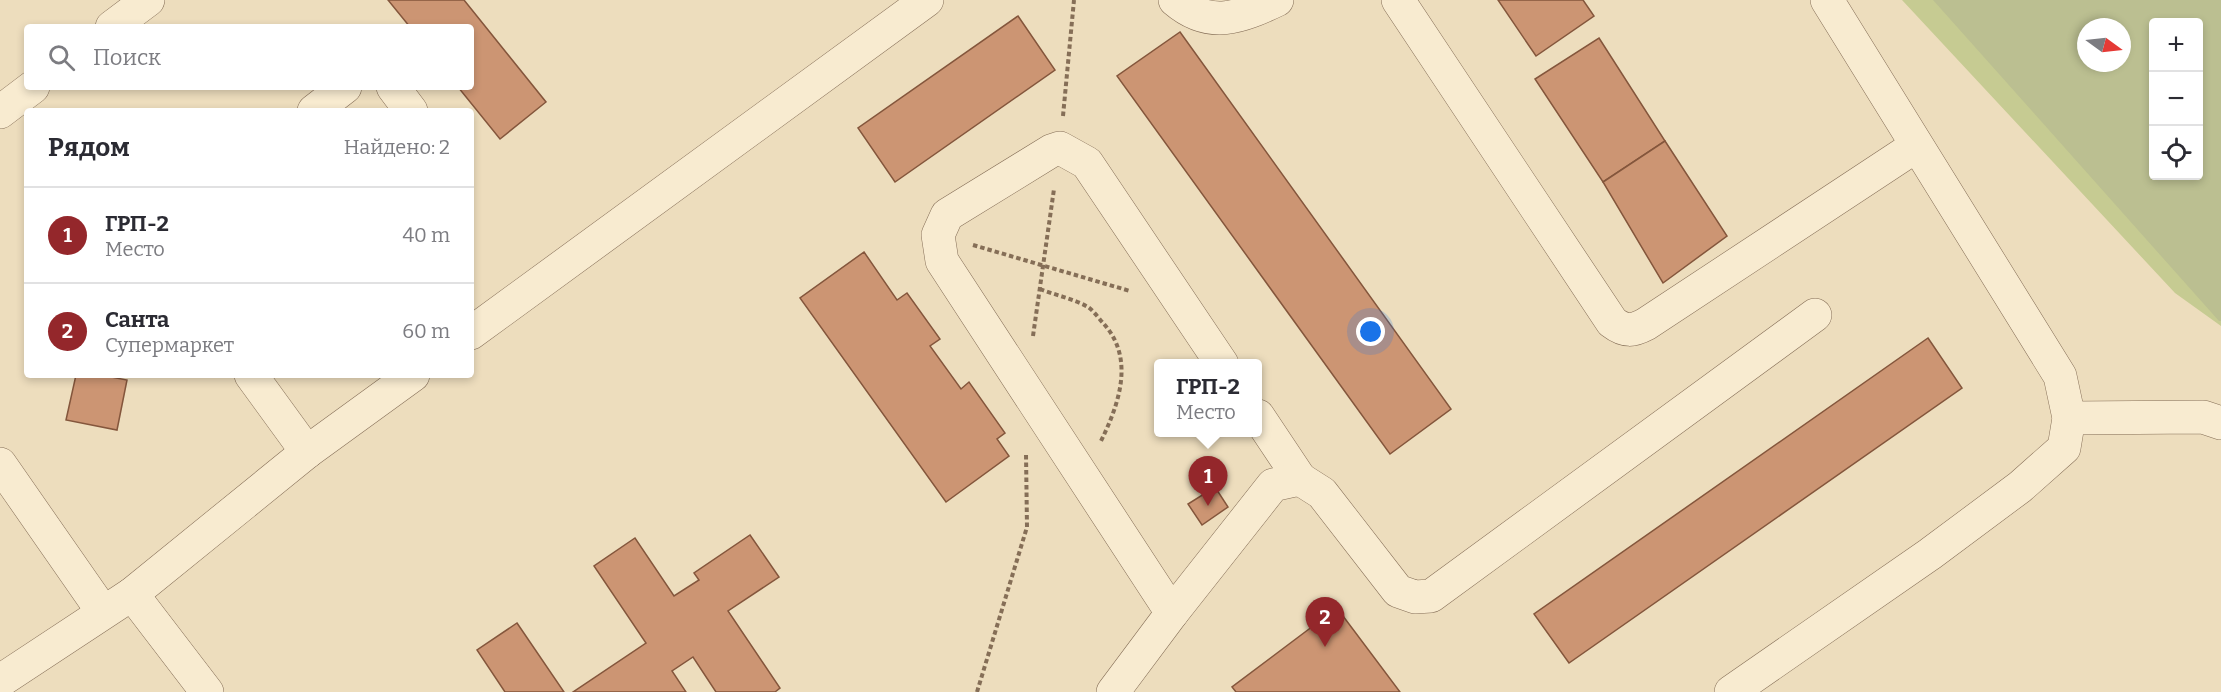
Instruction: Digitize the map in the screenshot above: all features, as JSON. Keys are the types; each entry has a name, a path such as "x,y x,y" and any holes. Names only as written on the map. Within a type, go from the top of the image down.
{"lane":[{"path":"116,24 148,0"},
{"path":"474,331 927,0"},
{"path":"1175,0 1186,9 1215,18 1240,17 1277,0"},
{"path":"1398,0 1612,322 1622,330 1634,330 1646,324 1916,146"},
{"path":"1731,692 1930,554 2020,487 2064,448 2069,417 2060,376 1827,0"},
{"path":"0,112 29,90"},
{"path":"318,108 341,90"},
{"path":"395,90 409,108"},
{"path":"1172,613 942,261 938,235 946,215 1051,151 1060,148 1087,163 1219,359"},
{"path":"1262,423 1300,479 1322,493 1398,591 1415,597 1431,596 1815,315"},
{"path":"253,378 307,452"},
{"path":"0,681 132,594 307,452 409,378"},
{"path":"2069,417 2215,417"},
{"path":"0,464 103,612"},
{"path":"1113,692 1273,485 1300,479"},
{"path":"132,594 207,692"}],"path":[{"path":"938,235 1044,264 1185,309"},
{"path":"1040,289 1089,308 1109,330 1122,360 1122,383 1115,412 1099,446 1078,470"}],"green space":[{"path":"1902,0 2221,0 2221,326 2175,293"},
{"path":"1933,0 2221,0 2221,321 2219,321"}],"building":[{"path":"388,0 464,0 546,102 500,139 460,90 474,90 474,24 408,24"},
{"path":"1498,0 1583,0 1594,16 1536,56"},
{"path":"1018,16 1055,70 895,182 858,128"},
{"path":"1180,32 1451,409 1390,454 1117,76"},
{"path":"1599,38 1665,141 1603,182 1535,79"},
{"path":"1665,141 1727,236 1663,283 1603,182"},
{"path":"864,252 897,300 907,293 940,339 930,346 961,389 969,382 1005,433 997,439 1009,456 946,502 800,298"},
{"path":"1928,338 1962,388 1569,663 1534,614"},
{"path":"75,378 127,380 117,430 66,420"},
{"path":"1215,487 1228,507 1202,525 1188,504"},
{"path":"750,535 779,577 728,611 780,688 775,692 716,692 693,657 672,671 686,692 573,692 646,643 594,566 635,538 674,596 699,580 694,573"},
{"path":"1337,608 1400,692 1236,692 1232,687"},
{"path":"517,623 564,692 505,692 477,650"}],"place":[{"name":"ГРП-2","path":"1208,506"},
{"name":"Санта","path":"1325,647"}]}
